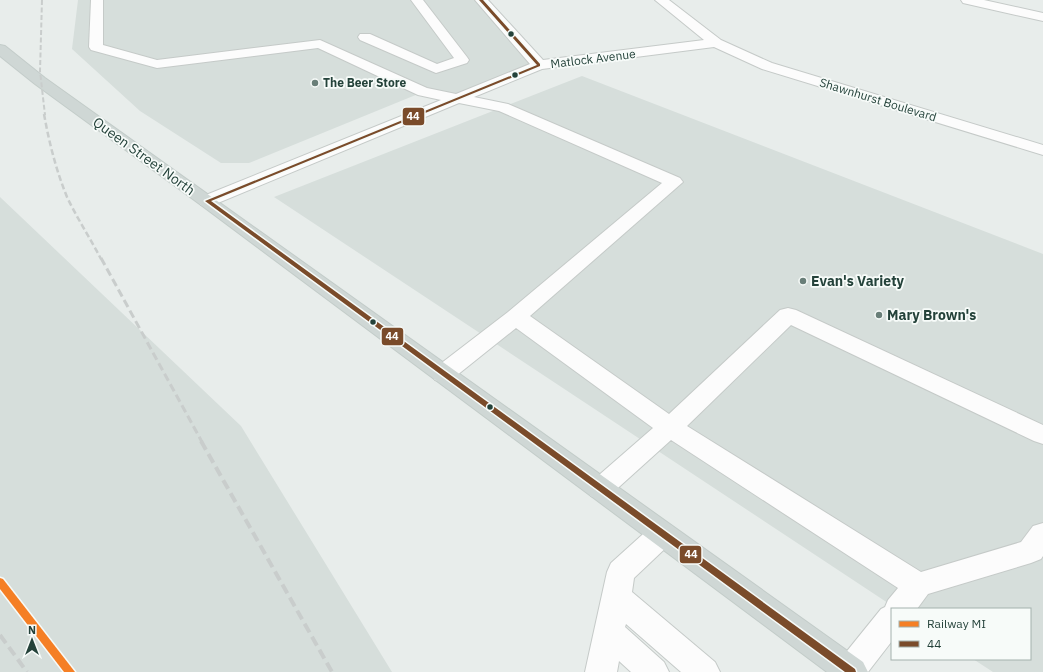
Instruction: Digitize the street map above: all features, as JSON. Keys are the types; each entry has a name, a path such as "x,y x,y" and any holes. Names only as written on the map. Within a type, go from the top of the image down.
{"main road":[{"name":"Queen Street North","path":"0,49 40,81 207,201 851,672"}],"street":[{"path":"97,0 96,47 157,64 320,44 423,92 503,107 674,182 516,317 443,374"},
{"path":"365,37 436,70 462,60 417,0"},
{"path":"481,0 539,65"},
{"name":"Shawnhurst Boulevard","path":"661,0 716,43 767,66 1043,150"},
{"path":"967,0 1043,17"},
{"path":"1006,9 1020,0"},
{"name":"Matlock Avenue","path":"207,201 539,65 716,43"},
{"path":"600,489 670,427 788,315 1043,436"},
{"path":"516,317 670,427 918,585"},
{"path":"601,672 621,572 662,534"},
{"path":"900,608 918,585 1031,551 1043,534"},
{"path":"616,598 704,672"},
{"path":"851,672 891,619"},
{"path":"610,633 653,672"}],"shaded area":[{"path":"78,0 481,0 539,65 458,98 423,92 249,163 221,163 140,111 72,49"},
{"path":"582,76 1043,254 1043,672 993,672 975,660 1031,660 1031,608 895,608 274,197"},
{"path":"0,197 241,426 392,672 0,672"}],"railway":[{"path":"42,0 40,71 45,115"},
{"path":"44,114 59,177 75,213 101,259"},
{"path":"101,258 202,442"},
{"path":"201,441 332,672"},
{"path":"0,635 27,672"}],"rail line":[{"name":"MI","path":"0,582 70,672"}],"transit line":[{"name":"44","path":"207,201 539,65 481,0"},
{"name":"44","path":"207,201 852,672"}],"place":[{"name":"The Beer Store","path":"315,83"},
{"name":"Evan's Variety","path":"803,281"},
{"name":"Mary Brown's","path":"879,315"}]}
